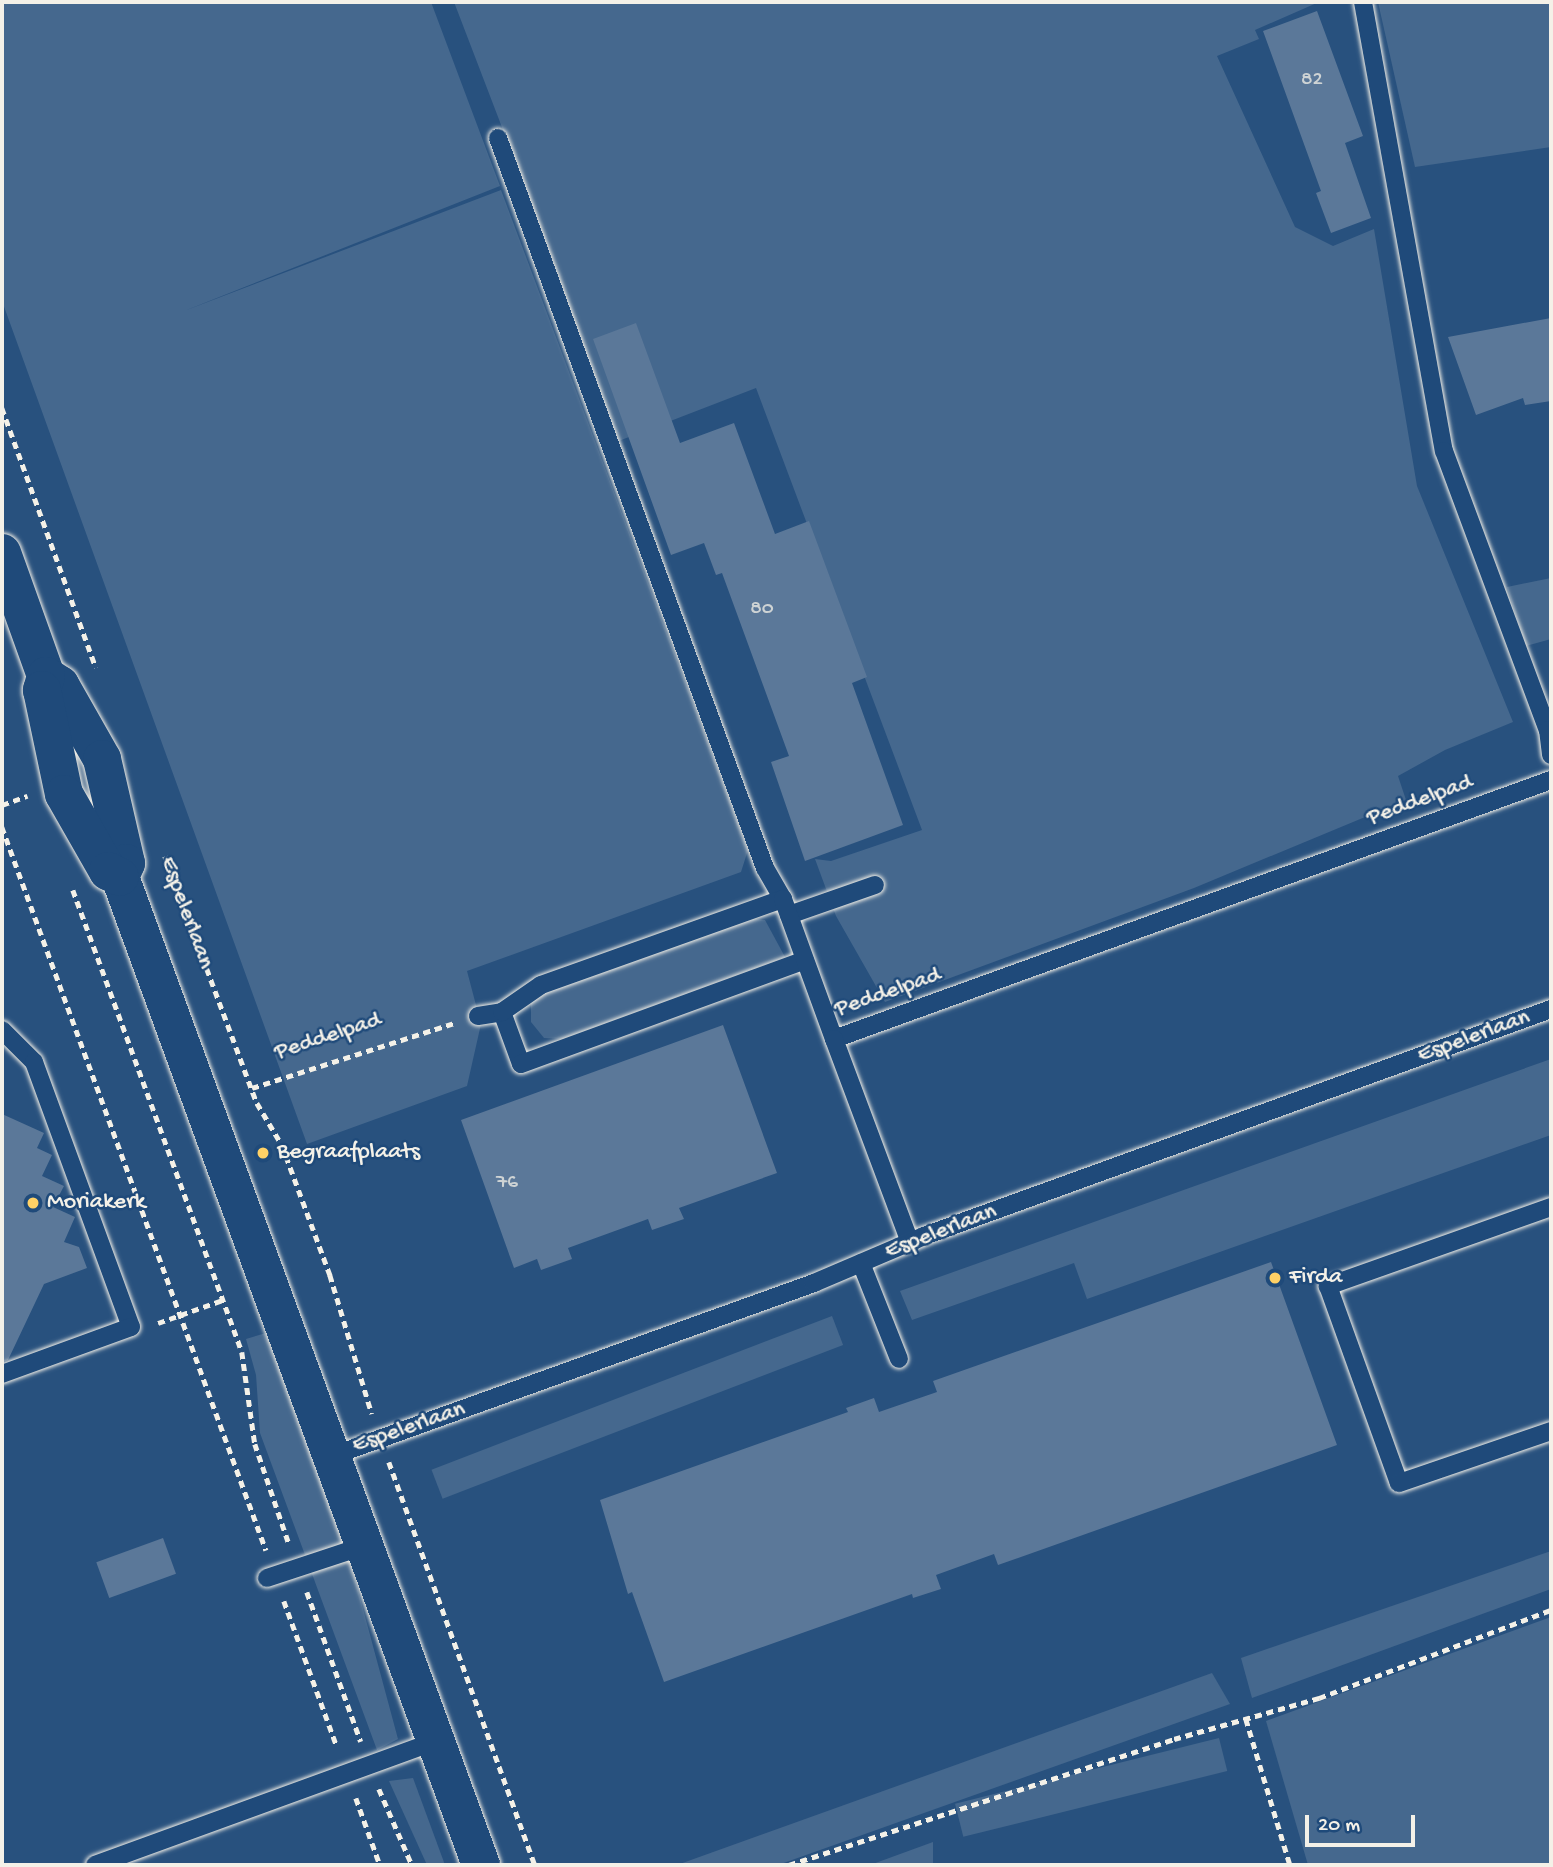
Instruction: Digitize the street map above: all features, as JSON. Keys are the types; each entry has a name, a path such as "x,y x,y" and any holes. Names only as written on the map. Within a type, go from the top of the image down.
{"main road":[{"name":"Espelerlaan","path":"2,553 47,676 60,685 102,759 126,863 120,877 481,1865"}],"lane":[{"path":"1363,2 1444,451 1548,730 1551,755"},
{"name":"Peddelpad","path":"498,138 765,867 786,907 834,1040 1551,780"},
{"path":"478,1016 502,1012 541,985 786,907 874,885"},
{"path":"502,1012 521,1064 805,960"},
{"name":"Espelerlaan","path":"331,1456 1551,1009"},
{"path":"2,1030 34,1062 131,1326 2,1374"},
{"path":"834,1040 910,1242"},
{"path":"1551,1207 1328,1286 1399,1483 1551,1431"},
{"path":"861,1263 899,1359"},
{"path":"271,1577 365,1546"},
{"path":"95,1865 436,1741"}],"path":[{"path":"2,408 102,681"},
{"path":"2,805 37,793"},
{"path":"2,827 182,1315 271,1577 380,1865"},
{"name":"Espelerlaan","path":"163,849 252,1088 282,1145 325,1262 373,1417"},
{"path":"68,879 246,1368 257,1455 370,1765 412,1865"},
{"name":"Peddelpad","path":"252,1088 478,1016"},
{"path":"317,1265 325,1262"},
{"path":"149,1327 223,1300"},
{"name":"Espelerlaan","path":"390,1463 536,1865"},
{"path":"789,1865 1357,1684 1551,1611"},
{"path":"1246,1719 1290,1865"}],"shaded area":[{"path":"2,2 431,2 500,186 184,311 501,190 748,850 741,872 467,971 481,1024 467,1086 307,1144 2,301"},
{"path":"454,2 1319,2 1255,30 1259,39 1217,56 1295,227 1333,246 1374,229 1417,486 1513,722 1445,750 1398,776 1406,800 1194,888 885,1002 836,916 815,859 831,861 922,830 756,388 616,442 564,307 560,279"},
{"path":"1378,2 1551,2 1551,147 1415,167"},
{"path":"1551,578 1551,639 1526,646 1507,587"},
{"path":"749,918 765,920 785,957 562,1039 544,1038 531,1022 531,1003 545,992"},
{"path":"1551,1059 1551,1135 1087,1299 1074,1263 912,1320 900,1291"},
{"path":"832,1316 843,1345 443,1499 431,1470"},
{"path":"266,1333 352,1568 398,1739 377,1750 260,1433 256,1375 246,1339"},
{"path":"1551,1551 1551,1589 1252,1698 1241,1658"},
{"path":"1551,1617 1551,1865 1308,1865 1266,1721"},
{"path":"1212,1673 1230,1704 778,1865 677,1865"},
{"path":"1219,1738 1227,1771 963,1837 955,1804"},
{"path":"413,1778 445,1865 427,1865 389,1781"},
{"path":"933,1842 933,1865 870,1865"}],"building":[{"path":"1317,11 1363,136 1345,143 1371,218 1331,233 1316,193 1321,191 1263,31"},
{"path":"1551,318 1551,401 1525,405 1523,398 1476,415 1448,337"},
{"path":"636,323 680,443 734,423 775,534 809,521 867,677 852,683 903,825 805,861 771,762 789,756 722,573 716,575 704,543 671,555 593,339"},
{"path":"723,1025 777,1173 679,1208 684,1219 652,1230 648,1219 568,1248 572,1259 541,1270 537,1259 514,1268 461,1120"},
{"name":"Moriakerk","path":"2,1114 44,1133 37,1148 52,1155 42,1176 64,1186 53,1207 75,1217 64,1242 79,1247 87,1268 44,1284 8,1360 2,1362"},
{"path":"1271,1262 1337,1445 998,1565 994,1554 936,1575 941,1589 913,1598 912,1594 664,1682 632,1592 628,1594 600,1500 848,1412 846,1408 874,1398 879,1412 937,1392 933,1381"},
{"path":"163,1538 176,1574 109,1598 96,1562"}],"place":[{"name":"Begraafplaats","path":"263,1153"},
{"name":"Moriakerk","path":"33,1203"},
{"name":"Firda","path":"1275,1278"}]}
